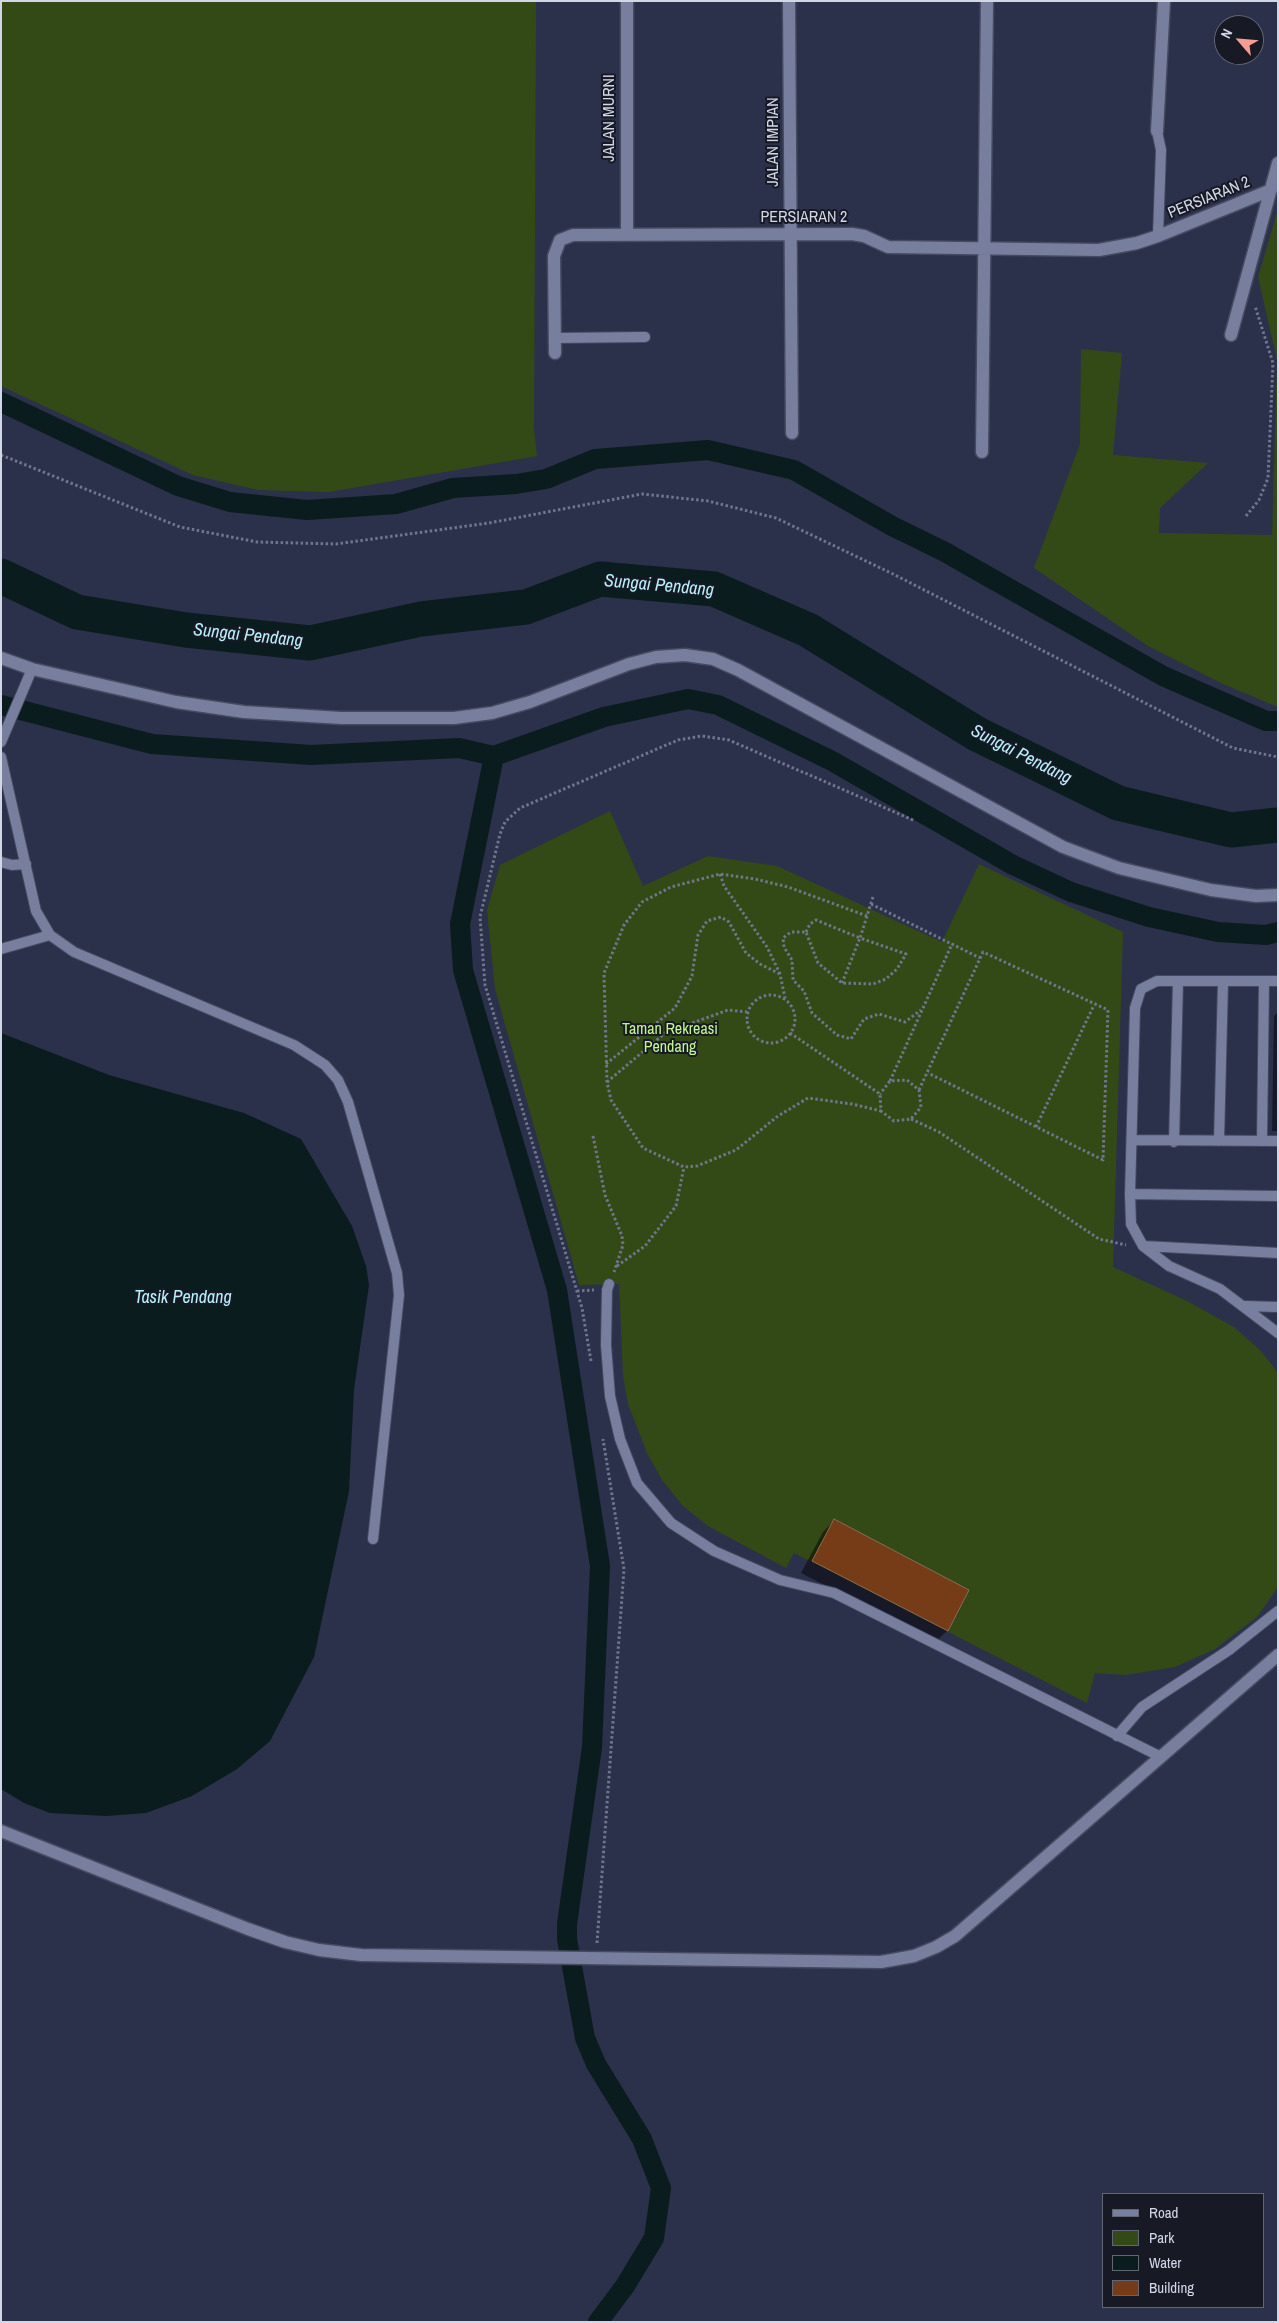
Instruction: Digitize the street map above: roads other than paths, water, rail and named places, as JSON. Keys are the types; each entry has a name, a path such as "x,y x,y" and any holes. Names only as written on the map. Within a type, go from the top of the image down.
{"street":[{"name":"JALAN MURNI","path":"626,235 627,1"},
{"name":"JALAN IMPIAN","path":"789,1 792,433"},
{"path":"982,452 987,1"},
{"path":"1156,132 1164,1"},
{"path":"1231,336 1278,164"},
{"name":"PERSIARAN 2","path":"555,353 554,256 560,240 573,235 858,235 888,247 1099,250 1137,244 1271,190"},
{"path":"1,658 32,669 176,702 244,712 341,718 454,718 492,713 530,702 629,664 656,656 685,655 713,659 738,670 1062,847 1119,868 1212,890 1256,896 1278,895"},
{"path":"1,1831 248,1929 285,1942 319,1950 361,1956 881,1962 914,1956 936,1948 955,1936 1278,1655"}],"lane":[{"path":"1156,132 1161,150 1158,236"},
{"path":"555,338 645,337"},
{"path":"1,742 32,669"},
{"path":"1,757 36,911 50,935 74,952 294,1046 325,1064 338,1080 348,1102 394,1264 399,1295 373,1539"},
{"path":"1,862 12,865 26,864"},
{"path":"1,948 50,935"},
{"path":"1278,981 1157,981 1142,989 1135,1008 1130,1194 1131,1224 1143,1246 1169,1266 1220,1289 1246,1306 1278,1333"},
{"path":"1174,1142 1178,981"},
{"path":"1219,1141 1223,982"},
{"path":"1262,1141 1264,982"},
{"path":"1132,1140 1174,1142 1278,1141"},
{"path":"1130,1194 1278,1196"},
{"path":"1143,1246 1278,1254"},
{"path":"609,1284 607,1290 606,1345 610,1396 620,1439 637,1483 671,1523 714,1551 780,1580 834,1593 1161,1757"},
{"path":"1246,1306 1278,1307"},
{"path":"1117,1736 1142,1707 1229,1650 1278,1612"}],"water":[{"name":"Tasik Pendang","path":"1,1033 109,1075 244,1113 301,1139 352,1226 366,1266 369,1285 354,1389 349,1491 314,1657 270,1741 237,1769 192,1796 146,1813 106,1816 50,1813 24,1803 1,1789"}],"waterway":[{"path":"1,402 178,486 230,502 307,510 396,504 453,488 516,484 546,479 595,459 708,450 794,470 892,526 945,552 1163,676 1266,721 1278,721"},
{"name":"Sungai Pendang","path":"1,576 77,612 186,630 310,643 421,619 526,607 600,579 714,589 808,630 977,734 1118,803 1231,830 1278,825"},
{"path":"1,705 152,744 311,755 459,748 494,756 604,717 688,699 718,705 832,761 1013,865 1071,892 1149,917 1218,932 1266,935 1278,932"},
{"path":"494,756 460,924 463,970 557,1290 600,1566 592,1747 567,1924 567,1939 585,2038 596,2064 642,2139 661,2188 654,2238 625,2286 598,2322"}],"park label":[{"name":"Taman Rekreasi Pendang","path":"670,1039"}]}
